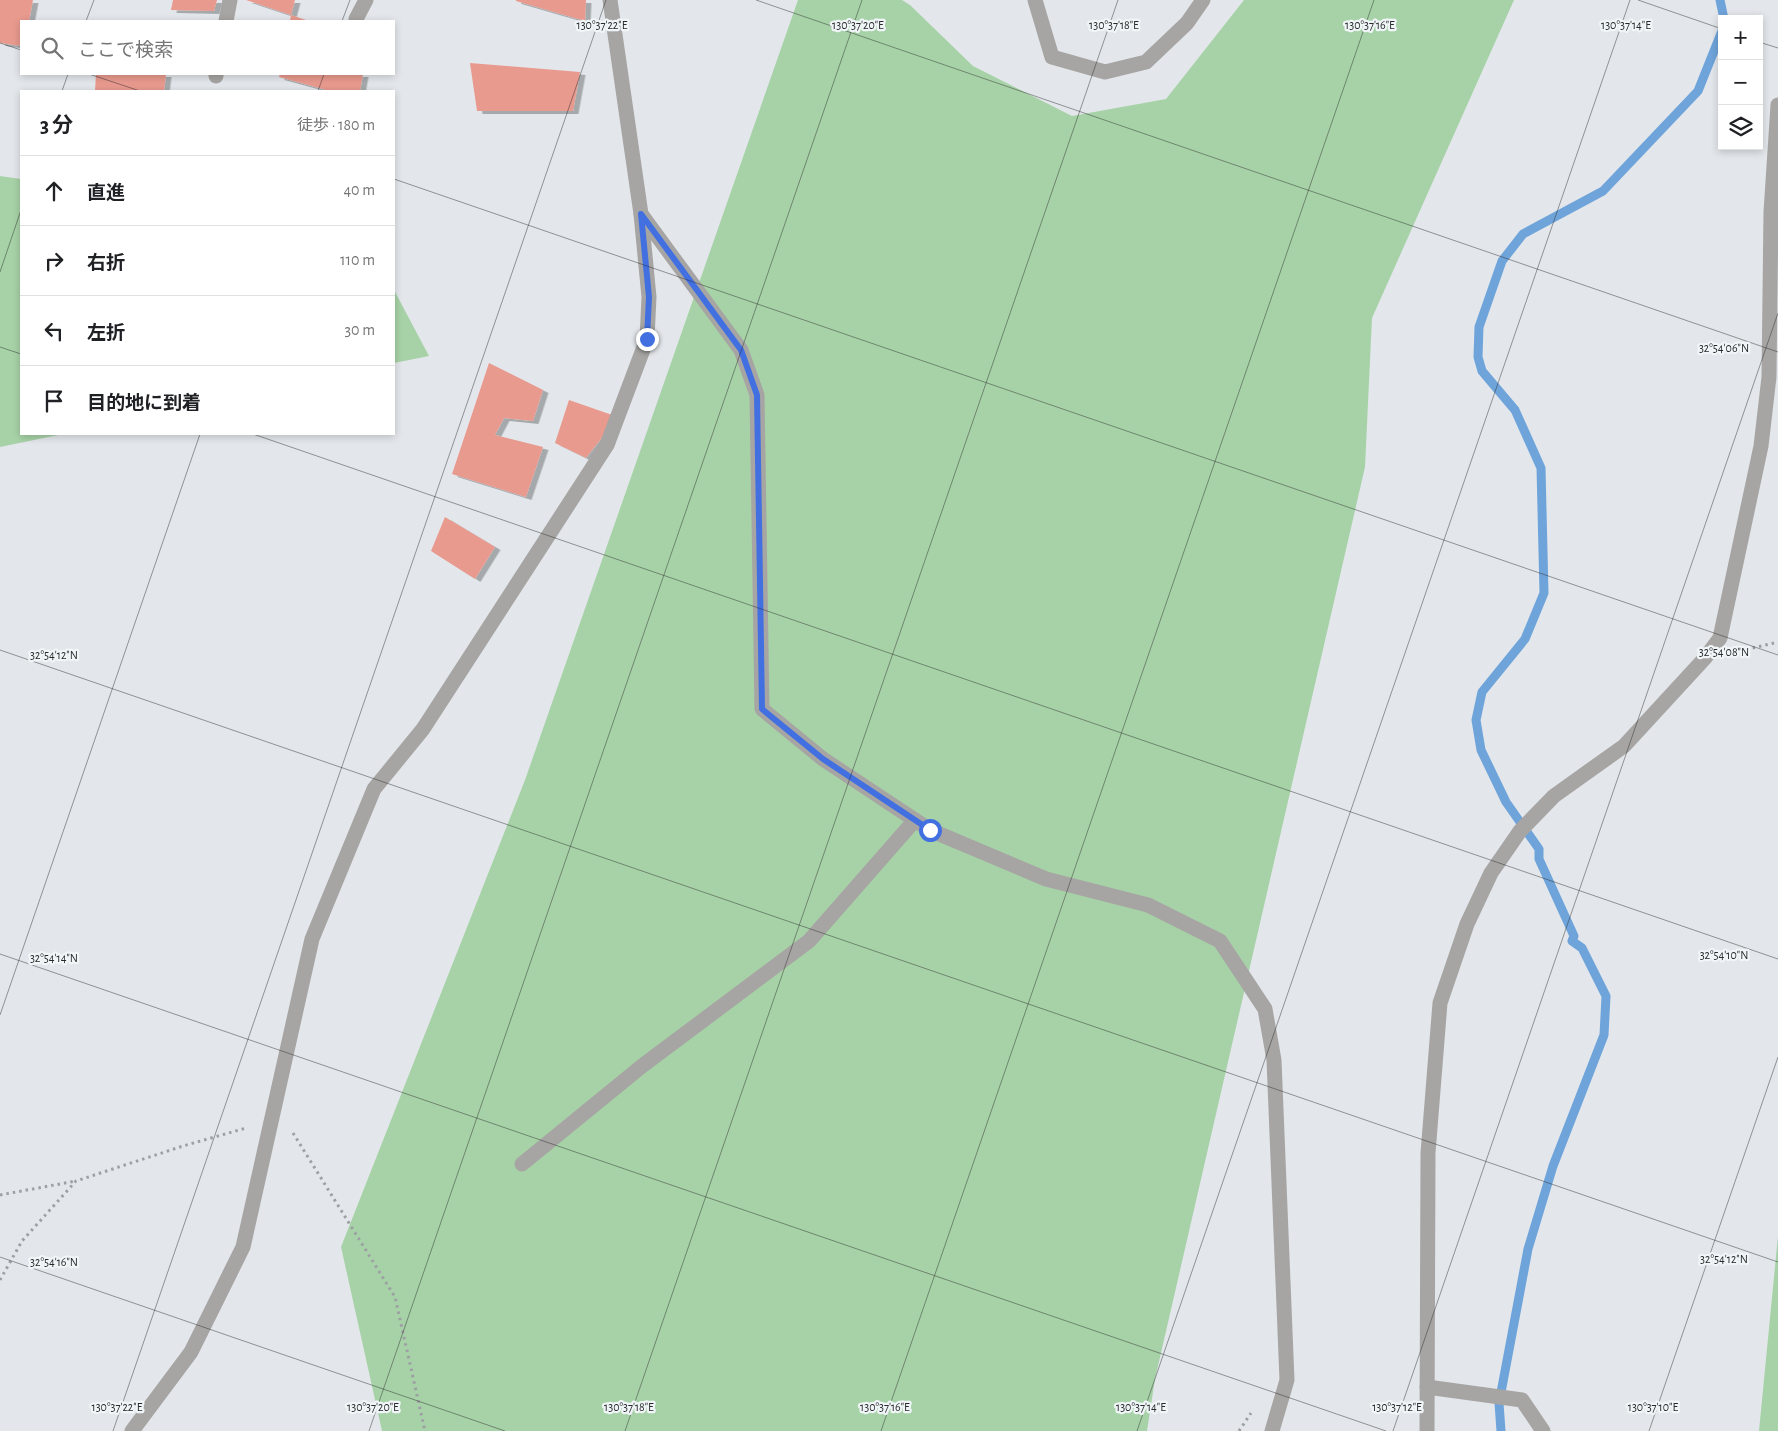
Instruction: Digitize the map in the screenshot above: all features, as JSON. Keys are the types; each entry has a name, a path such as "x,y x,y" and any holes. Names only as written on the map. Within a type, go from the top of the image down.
{"street":[{"path":"226,20 230,0"},
{"path":"356,19 366,0"},
{"path":"132,1431 191,1352 243,1247 312,939 374,789 423,729 607,446 647,339 649,297 641,214 610,0"},
{"path":"1035,0 1052,57 1105,72 1146,62 1186,23 1203,0"},
{"path":"1427,1431 1428,1153 1440,1003 1467,924 1491,873 1520,831 1554,796 1624,746 1705,658 1720,638 1761,446 1769,378 1770,212 1778,105"},
{"path":"641,214 741,350 757,395 762,709 823,759 930,830 1046,879 1148,905 1220,941 1265,1009 1274,1060 1287,1380 1272,1431"},
{"path":"522,1164 642,1066 809,941 915,820"},
{"path":"1427,1387 1522,1400 1543,1431"}],"path":[{"path":"276,1104 394,1297 425,1431"},
{"path":"0,1194 76,1181 183,1146 272,1120"},
{"path":"0,1280 22,1241 76,1181"}],"green space":[{"path":"798,0 902,0 910,5 973,66 1072,116 1166,99 1244,0 1514,0 1372,318 1365,467 1155,1379 1147,1431 382,1431 341,1247 525,780"},
{"path":"0,176 20,179 20,435 58,435 0,447"},
{"path":"395,292 429,356 395,363"},
{"path":"1778,1236 1778,1431 1759,1431"}],"building":[{"path":"0,0 33,0 29,20 20,20 20,46 0,43"},
{"path":"173,0 217,0 214,11 171,10"},
{"path":"246,0 295,0 291,15"},
{"path":"516,0 586,0 585,21 516,1"},
{"path":"291,15 306,20 290,20"},
{"path":"470,63 580,72 573,111 477,111"},
{"path":"96,75 166,75 164,90 95,90"},
{"path":"280,75 363,75 360,90 326,90 279,77"},
{"path":"489,363 543,390 533,421 504,418 495,435 543,447 526,497 452,474"},
{"path":"569,400 618,417 586,458 555,443"},
{"path":"445,517 495,547 475,579 431,551"}],"waterway":[{"path":"1720,0 1723,15"},
{"path":"1501,1431 1499,1403 1528,1249 1553,1166 1604,1035 1606,996 1582,948 1572,941 1574,936 1539,859 1539,849 1506,802 1481,750 1476,720 1482,692 1525,639 1544,593 1541,468 1515,410 1482,371 1478,357 1479,327 1502,261 1523,234 1603,191 1698,91 1718,41"}],"route":[{"path":"647,339 649,297 641,214 741,350 757,395 762,709 823,759 930,830"}]}
